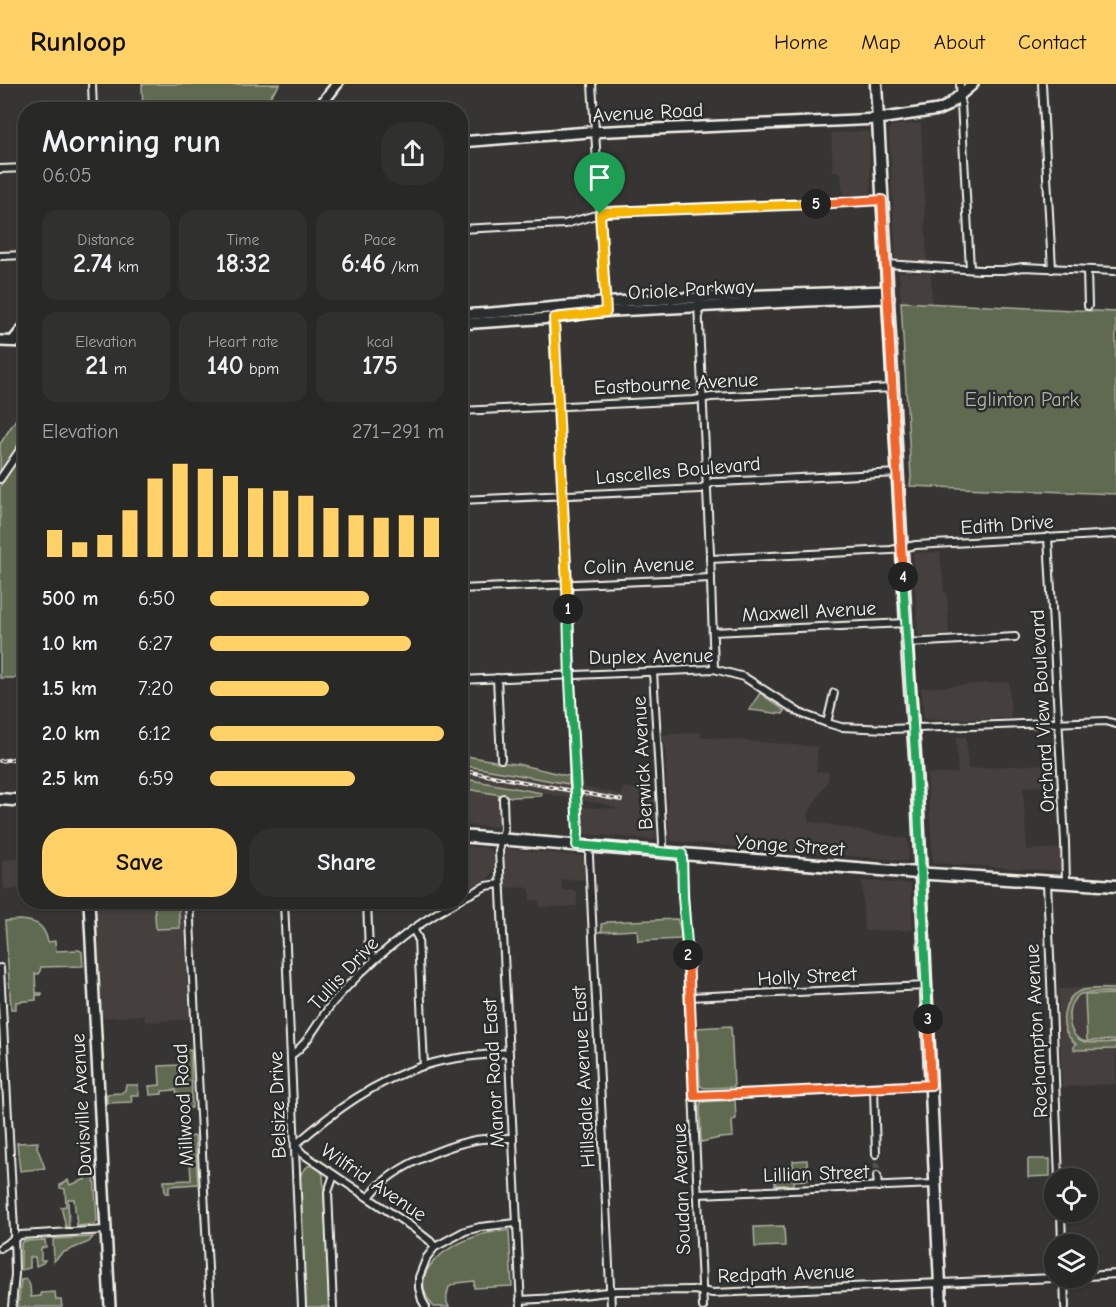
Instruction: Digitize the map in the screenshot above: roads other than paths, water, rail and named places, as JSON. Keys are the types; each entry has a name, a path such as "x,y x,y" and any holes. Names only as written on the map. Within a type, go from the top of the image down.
{"main road":[{"path":"876,84 907,643 914,729 941,1307"},
{"path":"0,799 18,800"},
{"name":"Yonge Street","path":"468,837 921,873 1116,886"}],"street":[{"path":"92,84 93,102"},
{"path":"323,102 337,84"},
{"path":"592,84 606,307"},
{"path":"960,84 970,269"},
{"name":"Avenue Road","path":"468,141 596,132 878,119 938,110 947,106 973,84"},
{"path":"1042,84 1052,269"},
{"path":"0,169 18,168"},
{"path":"468,229 565,224 606,212 882,200"},
{"path":"0,256 18,255"},
{"path":"886,264 970,269 1003,270 1023,267 1116,271"},
{"path":"1087,270 1088,306"},
{"name":"Oriole Parkway","path":"468,323 698,297 888,295"},
{"name":"Oriole Parkway","path":"606,307 698,308 866,296"},
{"path":"698,297 714,669"},
{"path":"553,313 577,845"},
{"name":"Oriole Parkway","path":"468,315 553,313"},
{"path":"0,341 18,341"},
{"name":"Eastbourne Avenue","path":"468,411 893,388"},
{"path":"0,479 18,453"},
{"name":"Lascelles Boulevard","path":"468,500 700,489 712,482 898,472"},
{"name":"Edith Drive","path":"902,549 913,545 1116,534"},
{"name":"Orchard View Boulevard","path":"1048,537 1066,883"},
{"name":"Colin Avenue","path":"711,559 902,549"},
{"name":"Colin Avenue","path":"468,590 711,578"},
{"name":"Maxwell Avenue","path":"713,632 906,623"},
{"path":"907,643 1015,637"},
{"name":"Duplex Avenue","path":"468,680 714,669 744,677 800,713 841,727 914,729 1106,721 1116,724"},
{"name":"Berwick Avenue","path":"653,672 660,767 662,852"},
{"path":"497,678 501,759"},
{"path":"827,723 834,693"},
{"name":"Manor Road East","path":"503,798 504,829 499,849 500,884 520,1304"},
{"name":"Hillsdale Avenue East","path":"590,846 611,1307"},
{"name":"Soudan Avenue","path":"682,854 703,1307"},
{"name":"Roehampton Avenue","path":"1047,882 1059,1168"},
{"path":"468,895 486,886 500,884"},
{"name":"Davisville Avenue","path":"89,909 110,1307"},
{"name":"Millwood Road","path":"189,909 210,1307"},
{"name":"Belsize Drive","path":"284,909 302,1307"},
{"path":"367,909 369,952 375,958"},
{"name":"Tullis Drive","path":"291,1055 300,1048 333,1002 375,958 413,929 445,909"},
{"path":"413,929 418,938 424,1066"},
{"path":"0,968 14,1239 15,1274 12,1307"},
{"name":"Holly Street","path":"689,997 926,986"},
{"path":"295,1145 355,1097 386,1080 454,1058 509,1053"},
{"path":"694,1096 931,1085"},
{"path":"874,1088 876,1155"},
{"path":"369,1198 381,1183 392,1175 428,1156 476,1140 513,1138"},
{"name":"Wilfrid Avenue","path":"295,1145 303,1154 412,1227 435,1246"},
{"path":"333,1307 328,1192 334,1175"},
{"path":"877,1176 878,1187"},
{"name":"Lillian Street","path":"698,1194 935,1184"},
{"path":"426,1307 419,1288 419,1277 427,1257 435,1246 480,1227 516,1223"},
{"path":"0,1248 20,1235 106,1230"},
{"path":"1098,1275 1116,1274"},
{"name":"Redpath Avenue","path":"520,1304 621,1290 694,1290 709,1293 1044,1278"},
{"path":"1064,1288 1065,1307"}],"tunnel":[{"path":"876,1154 877,1176"}],"railway":[{"path":"0,761 18,758"},
{"path":"468,771 621,800"}],"park label":[{"name":"Eglinton Park","path":"1022,399"}]}
